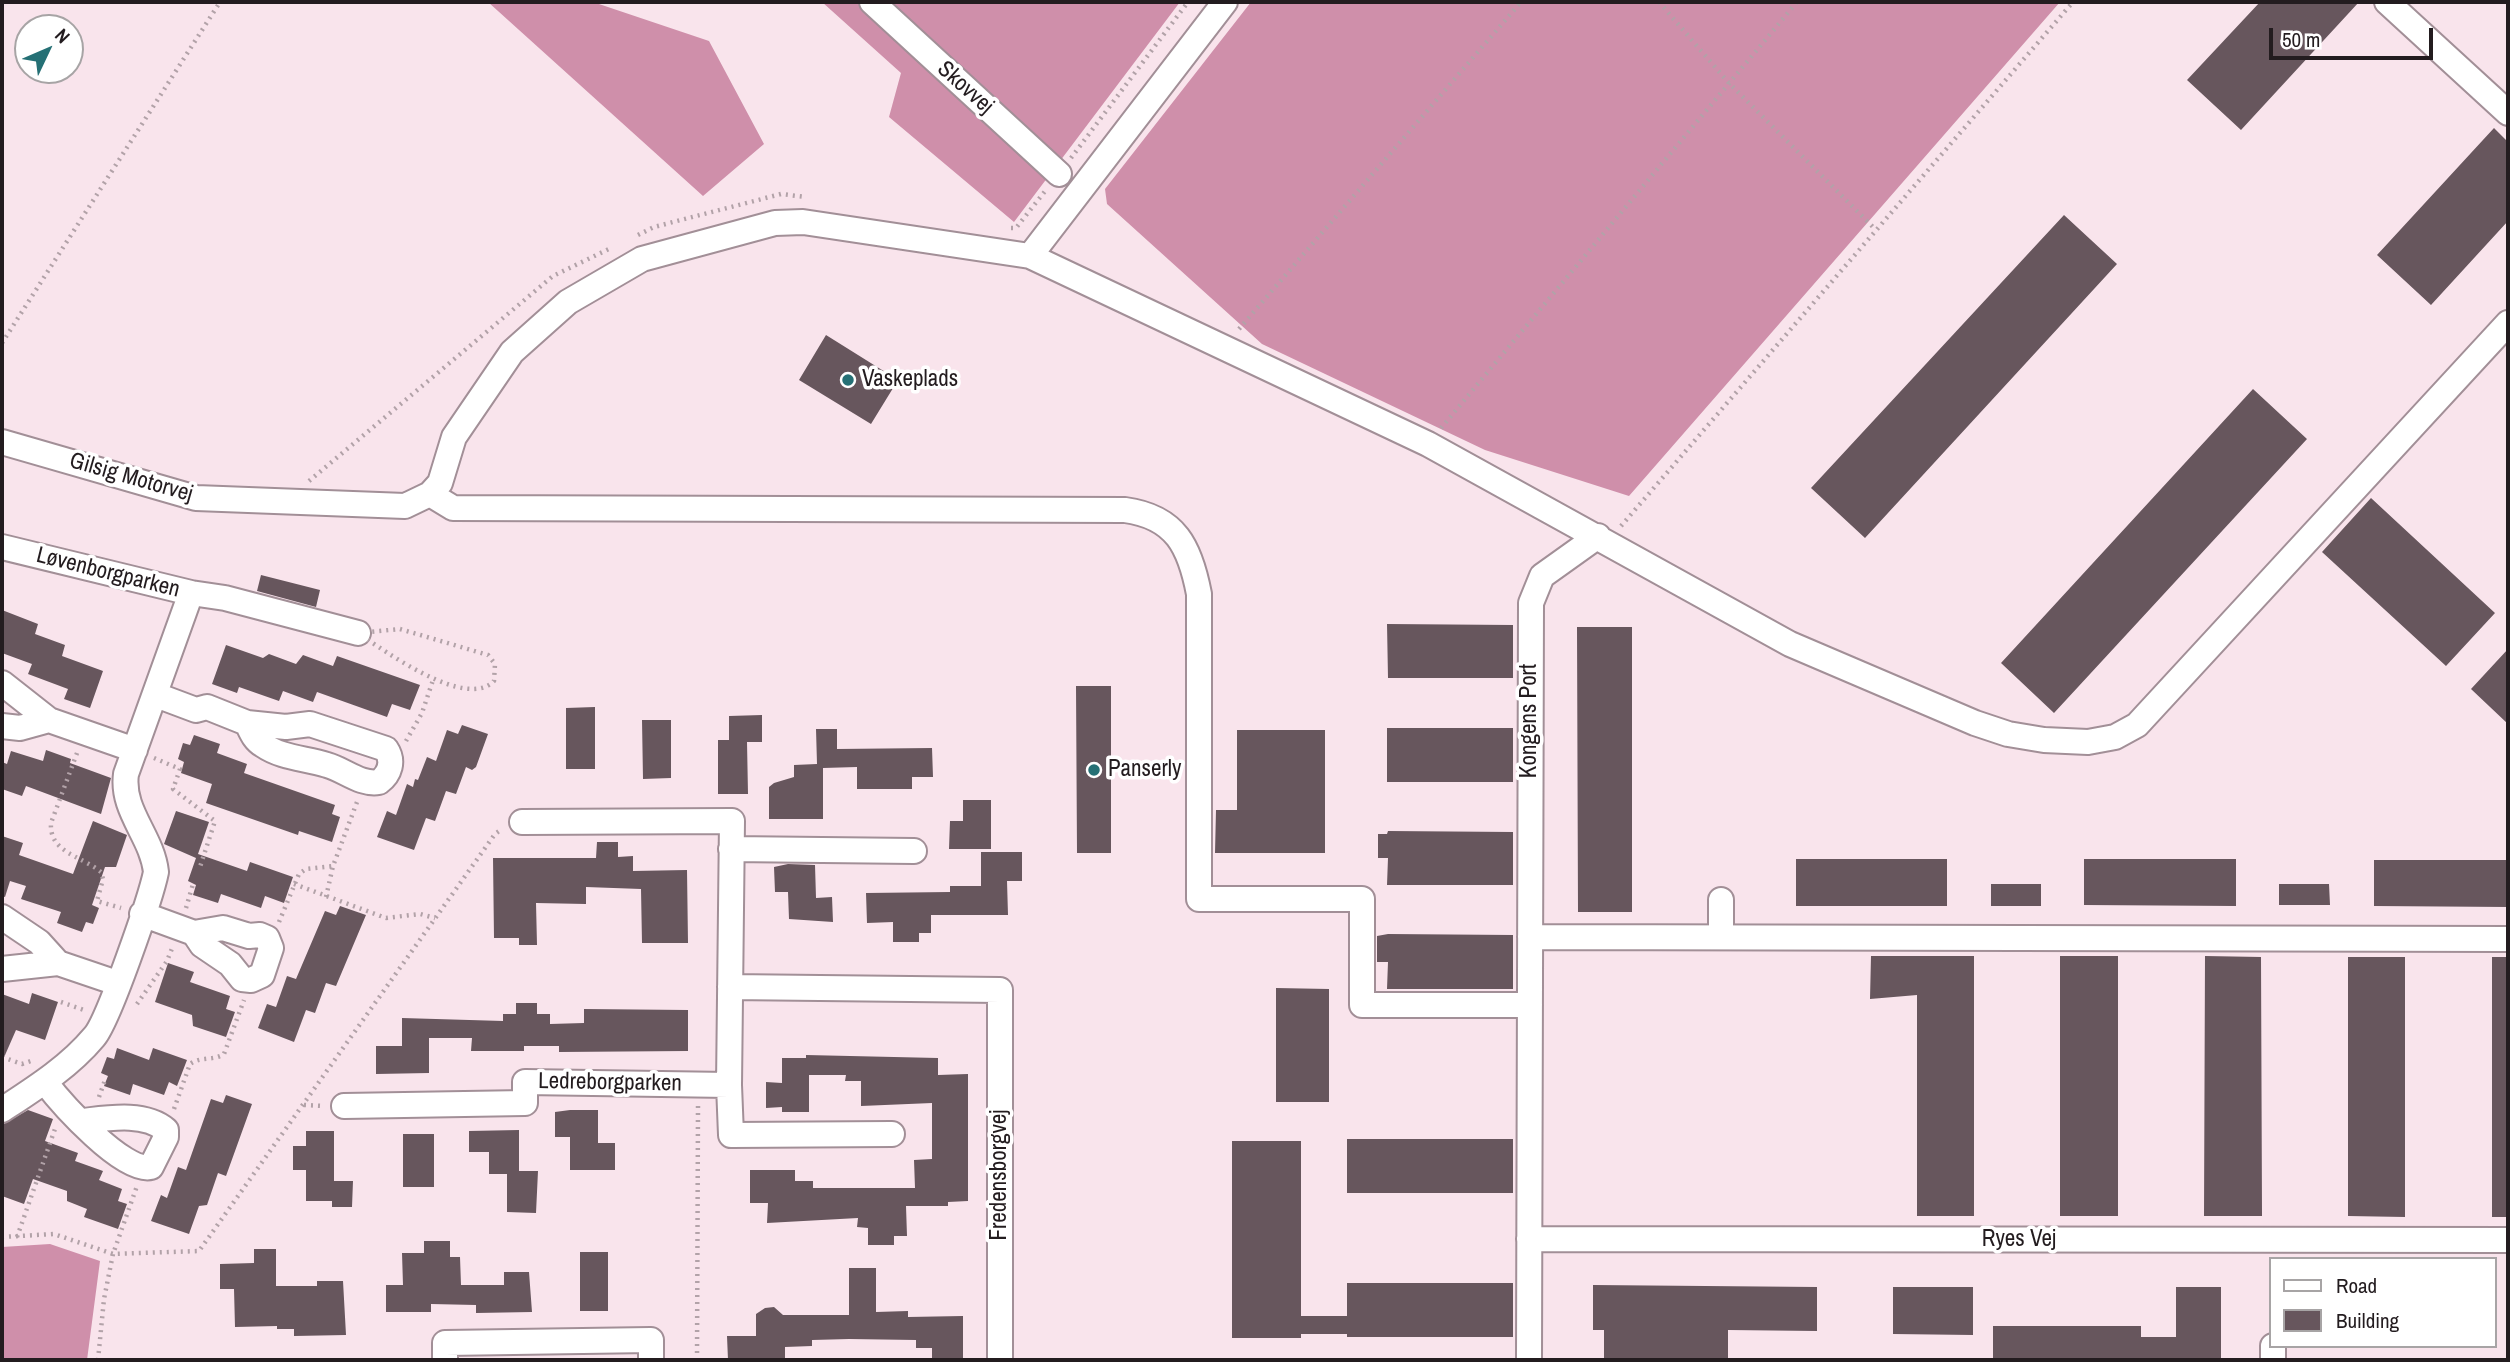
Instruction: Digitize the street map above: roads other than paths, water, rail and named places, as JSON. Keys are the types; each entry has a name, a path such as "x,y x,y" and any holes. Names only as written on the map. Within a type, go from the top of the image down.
{"street":[{"name":"Skovvej","path":"872,2 1059,174"},
{"path":"1030,256 1225,2"},
{"path":"2387,2 2508,113"},
{"path":"1530,1005 1362,1005 1362,899 1199,899 1199,594 1194,566 1182,541 1166,524 1148,513 1125,510 453,508 430,494 440,483 454,437 512,352 568,302 642,259 775,223 803,222 1030,256 1428,444 1790,644 1975,723 2008,734 2044,740 2088,742 2115,737 2137,725 2508,323"},
{"name":"Gilsig Motorvej","path":"2,442 196,498 388,507 405,506 430,494"},
{"name":"Kongens Port","path":"1529,1360 1531,603 1542,576 1598,536"},
{"name":"Løvenborgparken","path":"2,547 191,593 135,750 124,789 155,860 156,872 117,983 94,1037 45,1082 2,1110"},
{"path":"191,593 225,598 358,634"},
{"path":"2,683 50,720 135,750"},
{"path":"156,695 196,710 207,707 247,723 286,727 310,724 379,746 390,755 390,766 385,778 379,782 365,782 326,765 297,760 262,745 253,737 247,723"},
{"path":"2,726 20,728 50,720"},
{"path":"522,822 732,821 729,1085 731,1135 892,1134"},
{"path":"732,849 914,851"},
{"path":"1721,900 1721,937"},
{"path":"142,914 187,930 223,928 248,936 260,935 271,942 262,975 251,980 242,979 230,964 209,951 187,930"},
{"path":"2,917 39,942 58,963"},
{"path":"1530,937 2508,939"},
{"path":"2,970 58,963 117,983"},
{"name":"Fredensborgvej","path":"730,987 1000,990 1000,1360"},
{"path":"45,1082 63,1106 83,1121 105,1146 144,1169 156,1161 166,1130 152,1121 121,1117 83,1121"},
{"name":"Ledreborgparken","path":"344,1106 525,1103 525,1082 729,1085"},
{"name":"Ryes Vej","path":"1529,1239 2273,1249 2508,1240"},
{"path":"445,1360 445,1343 651,1340 651,1360"}],"place":[{"name":"Vaskeplads","path":"848,380"},
{"name":"Panserly","path":"1094,770"}]}
